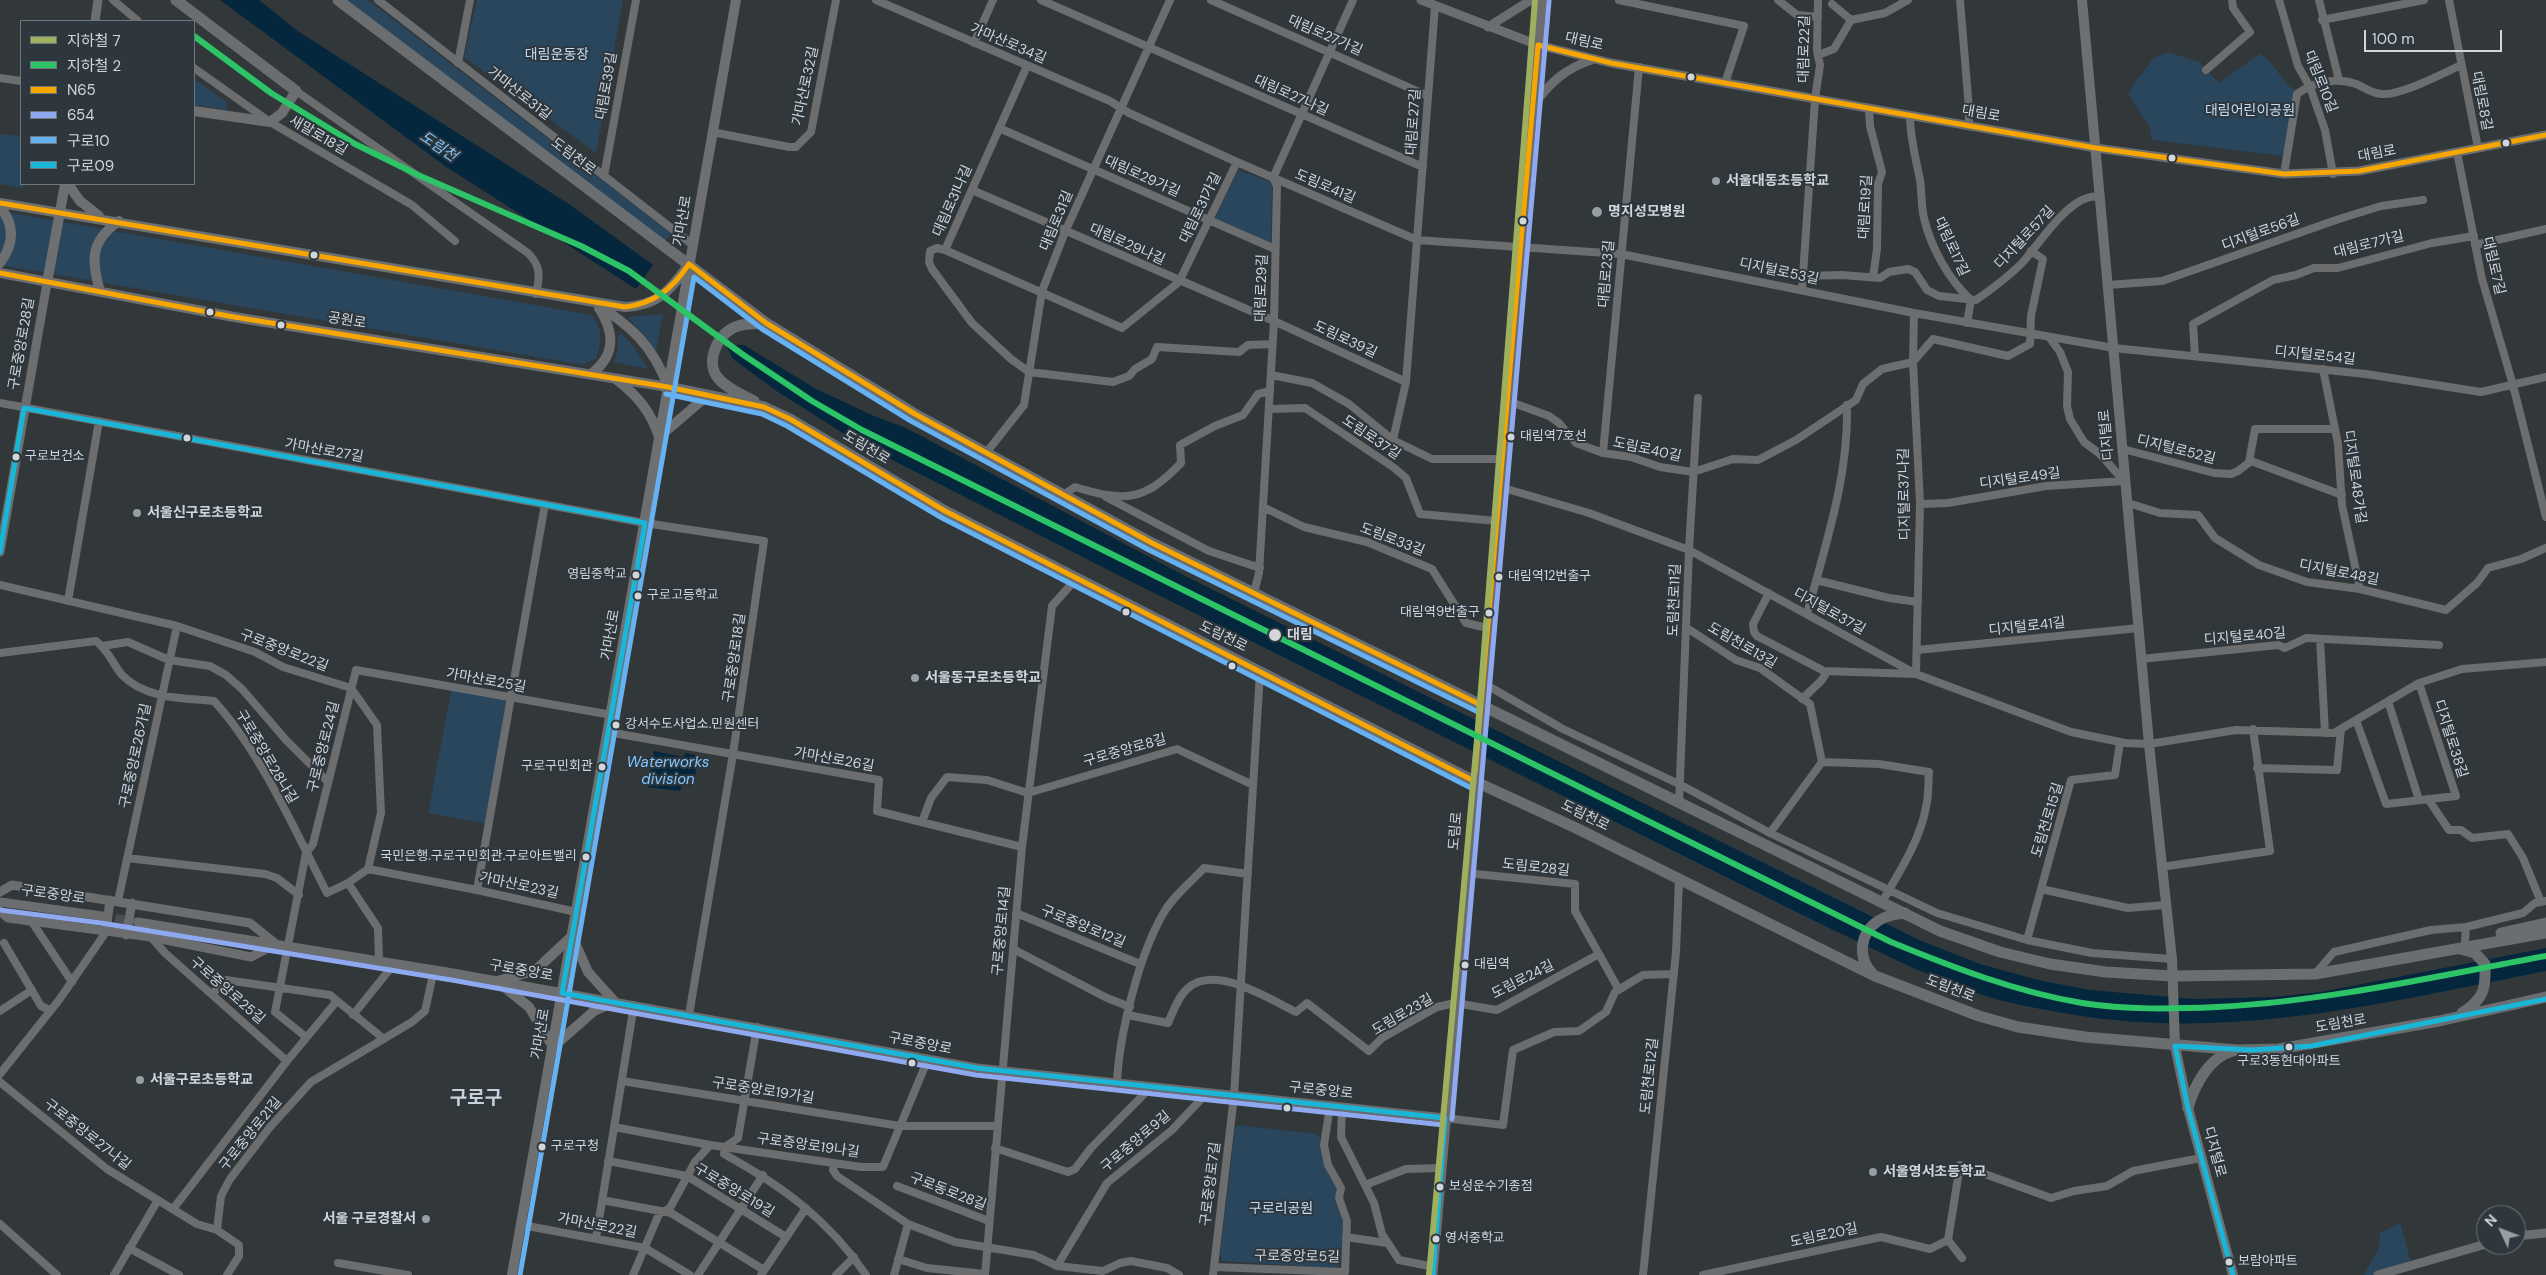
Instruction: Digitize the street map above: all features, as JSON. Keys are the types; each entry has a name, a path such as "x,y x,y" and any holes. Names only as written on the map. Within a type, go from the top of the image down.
{"main road":[{"path":"176,0 296,91 282,113 270,122 195,111"},
{"name":"도림천로","path":"338,0 766,323 915,414 1152,543 1254,593 1481,711 1679,802 1882,902 1901,914 2000,952 2050,964 2173,982 2316,974 2461,945"},
{"name":"가마산로","path":"512,1275 612,716 736,0"},
{"name":"디지털로","path":"2082,0 2123,449 2124,481 2128,503 2149,744 2172,959 2175,1040 2188,1108 2233,1275"},
{"path":"47,283 67,185"},
{"path":"68,185 80,201 102,218"},
{"path":"0,202 536,294 625,307 642,306 664,295 689,264"},
{"path":"0,207 9,219 12,228 8,250 0,263"},
{"path":"100,292 94,268 95,254 103,234 118,221"},
{"name":"공원로","path":"0,274 243,318 668,387"},
{"path":"591,374 602,365 610,346 609,327 597,304"},
{"path":"597,304 636,332 658,363 668,387"},
{"path":"764,407 724,384 712,368 712,357 728,331 745,324 766,323"},
{"path":"615,378 641,401 652,416 659,437 708,395"},
{"name":"도림천로","path":"668,387 764,407 790,419 945,511 1260,672 1475,777 1679,880 1871,972 1979,1016 2018,1027 2175,1040 2238,1050 2289,1048 2546,998"},
{"path":"1871,972 1862,957 1862,947 1867,933 1877,922 1901,914"},
{"path":"2461,945 2546,923"},
{"path":"2461,945 2546,933"},
{"path":"572,936 588,972 615,1002 594,1011 553,1047 529,1007 497,981 539,968 572,936"},
{"path":"2456,1017 2477,1004 2486,985 2485,964 2475,954 2461,945"},
{"path":"2188,1108 2198,1082 2212,1064 2222,1056 2238,1050"}],"street":[{"path":"95,20 98,0"},
{"path":"113,0 137,20"},
{"name":"가마산로31길","path":"378,0 693,245"},
{"path":"458,63 470,0"},
{"name":"대림로39길","path":"604,176 636,0"},
{"name":"가마산로32길","path":"712,132 789,147 796,147 811,132 836,0"},
{"name":"가마산로34길","path":"876,0 1122,108 1129,113"},
{"path":"974,43 993,0"},
{"name":"대림로27나길","path":"1041,0 1423,167"},
{"name":"대림로31길","path":"986,453 1024,405 1042,291 1065,232 1170,0"},
{"name":"대림로27가길","path":"1211,0 1428,96"},
{"path":"1273,178 1353,0"},
{"name":"대림로","path":"1421,0 1538,45 1594,59 2096,148 2284,174 2359,172 2546,135"},
{"path":"1488,27 1532,0"},
{"name":"도림로","path":"1433,1271 1542,0"},
{"path":"1619,0 1744,26 1725,83"},
{"path":"1778,0 1798,15 1818,16"},
{"path":"1818,55 1834,49 1851,20 1885,13 1908,0"},
{"path":"1960,0 1970,109 1969,126"},
{"path":"2206,70 2250,32 2233,8 2232,0"},
{"name":"대림로10길","path":"2279,0 2298,66 2310,87 2325,130 2333,174"},
{"path":"2318,0 2339,80"},
{"path":"2322,20 2424,0"},
{"name":"대림로8길","path":"2449,0 2478,148"},
{"path":"1818,4 1834,2 1851,20"},
{"name":"대림로22길","path":"1802,290 1815,99 1820,65 1818,55 1818,4"},
{"name":"대림로27길","path":"1417,240 1435,6"},
{"path":"1533,106 1548,86 1566,70 1594,59"},
{"path":"2284,174 2297,94 2325,81 2339,80 2382,94 2428,82 2461,65"},
{"name":"대림로31나길","path":"1027,66 945,250 1042,291"},
{"name":"대림로23길","path":"1603,453 1639,68"},
{"name":"새말로18길","path":"195,69 270,122 412,205 455,241"},
{"path":"0,78 20,82"},
{"path":"296,91 528,253 539,267 540,278 536,294"},
{"name":"대림로19길","path":"1869,109 1870,126 1882,172 1878,184 1877,249 1873,277"},
{"name":"도림로41길","path":"1129,113 1417,240 1521,248"},
{"name":"대림로17길","path":"1910,116 1910,131 1923,197 1924,218 1944,266 1956,286 1971,300"},
{"name":"대림로29가길","path":"999,128 1275,249"},
{"name":"대림로7길","path":"2457,152 2482,279 2513,385 2546,517"},
{"name":"대림로31가길","path":"1042,291 1122,328 1179,282 1237,162"},
{"name":"대림로29길","path":"1254,593 1260,568 1274,321 1277,186 1273,178"},
{"name":"대림로29나길","path":"972,190 1179,282 1274,321"},
{"name":"디지털로57길","path":"1971,300 1976,300 1993,289 2032,251 2072,206 2088,196 2100,197"},
{"name":"디지털로56길","path":"2108,285 2162,281 2339,219 2381,206 2423,200"},
{"path":"2475,245 2546,229"},
{"name":"대림로7가길","path":"2194,356 2193,324 2273,280 2296,275 2314,268 2338,268 2432,243 2474,236"},
{"path":"1393,440 1406,382 1417,240"},
{"path":"945,250 937,248 930,252 929,262 932,269 972,323 1011,359 1029,372 1114,382 1129,376 1134,369 1152,359 1158,347 1240,352 1248,345 1272,344"},
{"name":"디지털로53길","path":"1521,248 1622,254 1914,313 2114,348"},
{"path":"1913,362 1933,339 2008,356 2030,344 2031,316 2044,259 2032,251"},
{"path":"1804,276 1842,275 1880,278 1889,272 1908,268 1916,272 1927,290 1939,296 1971,300 1967,323"},
{"name":"구로중앙로28길","path":"0,552 2,528 47,283"},
{"name":"디지털로37나길","path":"1914,313 1913,362 1920,504 1916,674"},
{"name":"도림로39길","path":"1274,321 1406,382"},
{"path":"2049,337 2060,352 2068,372 2067,406 2070,418 2084,442 2100,454 2124,481"},
{"name":"디지털로54길","path":"2114,348 2366,374 2481,392 2546,377"},
{"name":"도림로40길","path":"1508,401 1548,416 1559,423 1576,443 1603,453 1631,456 1660,466 1694,472 1733,459 1758,460 1796,440 1856,400 1863,384 1882,370 1913,362"},
{"name":"디지털로48가길","path":"2323,369 2335,429 2342,495 2360,588"},
{"path":"1271,375 1312,383 1350,404 1393,440 1432,459 1502,459"},
{"path":"1063,495 1075,487 1105,496 1124,498 1149,490 1167,478 1181,463 1180,444 1215,426 1243,415 1258,394 1270,391"},
{"name":"도림천로11길","path":"1679,802 1689,550 1698,398"},
{"name":"가마산로27길","path":"0,404 645,523"},
{"path":"1807,614 1841,484 1848,430 1847,406"},
{"name":"도림로37길","path":"1269,409 1305,408 1393,467 1406,478 1420,514 1497,521"},
{"path":"68,601 99,422"},
{"path":"2335,429 2255,429 2249,462 2342,495"},
{"name":"디지털로52길","path":"2123,449 2222,474 2231,474 2238,471 2249,462"},
{"name":"디지털로49길","path":"1920,504 1948,503 2046,486 2124,481"},
{"name":"디지털로37길","path":"1500,487 1589,512 1689,550 1916,674 2071,732 2120,742 2149,744"},
{"path":"1105,496 1122,507 1209,551 1260,568"},
{"name":"디지털로48길","path":"2128,503 2160,513 2198,515 2215,538 2259,565 2308,582 2360,588 2446,610 2477,583 2488,568 2521,559 2546,548"},
{"path":"477,890 513,698 545,504"},
{"name":"도림로33길","path":"1263,507 1304,527 1367,542 1432,569 1466,623 1488,628"},
{"name":"구로중앙로18길","path":"645,523 764,542 733,754 689,1015"},
{"name":"구로중앙로14길","path":"1002,1071 1022,847 1052,606 1076,579"},
{"path":"1816,580 1889,598 1918,602"},
{"name":"구로중앙로22길","path":"0,585 176,626 255,652 283,667 351,688"},
{"path":"1769,593 1754,624 1754,632 1826,672 1916,674"},
{"name":"구로중앙로26가길","path":"114,900 127,858 176,626"},
{"name":"도림천로13길","path":"1686,628 1736,660 1760,668 1810,704 1822,762"},
{"name":"디지털로41길","path":"1917,650 2139,628"},
{"name":"디지털로40길","path":"2142,659 2278,645 2285,648 2306,638 2439,645"},
{"path":"2320,639 2325,733"},
{"path":"0,653 96,641 102,646 128,642 169,660 210,666 226,675 242,689 286,740 328,782"},
{"name":"구로중앙로28나길","path":"102,646 124,676 162,697 214,701 227,715 263,772 306,853"},
{"path":"2149,744 2253,729 2334,733 2419,683 2462,669 2546,662"},
{"name":"가마산로25길","path":"356,670 612,716"},
{"name":"구로중앙로24길","path":"290,947 306,853 313,844 356,670"},
{"path":"1234,1096 1260,672"},
{"path":"1802,699 1821,682 1826,672"},
{"path":"1483,682 1563,729 1681,785 1770,832 1937,913 2027,940 2092,953 2172,959"},
{"name":"디지털로38길","path":"2356,720 2386,804 2456,796 2419,683"},
{"path":"306,853 327,893 348,883 368,870 381,813 377,725 351,688"},
{"path":"2388,701 2419,800"},
{"path":"2161,867 2270,851 2253,729"},
{"path":"2257,768 2337,770 2341,729"},
{"name":"가마산로26길","path":"608,732 879,780 878,812 1022,847"},
{"name":"도림천로15길","path":"2027,940 2071,780 2115,775 2120,742"},
{"name":"구로중앙로8길","path":"1028,792 1177,749 1253,785"},
{"path":"1770,832 1822,762 1879,764 1929,772 1925,812 1914,845 1882,902"},
{"path":"922,822 931,798 947,777 987,780 1028,792"},
{"path":"2316,974 2334,952 2430,930 2466,927 2523,913 2543,902 2523,858 2508,834 2472,838 2461,830 2449,830 2428,799"},
{"path":"127,858 264,874 277,878 299,895"},
{"path":"1117,1083 1118,1063 1140,964 1163,912 1204,868 1248,874"},
{"name":"가마산로23길","path":"368,870 477,890 576,912"},
{"name":"도림로28길","path":"1466,873 1575,884 1575,911 1619,990"},
{"name":"도림천로12길","path":"1642,1275 1674,974 1679,880"},
{"path":"348,883 378,928 379,961"},
{"path":"0,891 12,885 250,923 276,944 251,957 151,938 8,918 0,911"},
{"path":"2041,889 2128,908 2166,906"},
{"path":"0,1074 72,982 106,932 114,900"},
{"name":"구로중앙로","path":"0,902 102,916"},
{"path":"126,935 132,903"},
{"name":"구로중앙로12길","path":"1016,913 1140,964"},
{"path":"32,922 72,982"},
{"name":"구로중앙로","path":"138,922 562,992 1002,1071 1445,1118"},
{"path":"2461,945 2466,927"},
{"name":"구로중앙로25길","path":"151,938 165,953 288,1061"},
{"path":"4,943 41,1006 50,1010"},
{"path":"290,947 275,1012 306,1037"},
{"path":"1013,949 1129,1011 1168,1023 1187,989 1198,982 1213,980 1241,985"},
{"name":"도림로24길","path":"1455,1003 1497,1010 1599,954"},
{"path":"353,1015 394,964"},
{"name":"구로중앙로21길","path":"217,1230 221,1196 230,1179 270,1127 311,1082 384,1039 425,1011 434,970"},
{"path":"1445,1118 1503,1125 1513,1050 1554,1032 1579,1031 1606,1012 1615,992 1643,975 1674,974"},
{"path":"212,994 226,980 330,995 336,1002 384,1039"},
{"name":"도림로23길","path":"1241,985 1296,1012 1307,1003 1369,1051 1382,1038 1437,1007 1455,1003"},
{"path":"0,1011 32,990"},
{"name":"구로중앙로21길","path":"173,1209 306,1037 336,1002"},
{"path":"596,1238 634,1005"},
{"path":"757,1027 738,1138 725,1147 724,1154 763,1175 787,1191 832,1232 866,1275"},
{"name":"구로중앙로19나길","path":"614,1127 710,1145 834,1163 884,1167 928,1059"},
{"name":"구로동로28길","path":"898,1260 927,1268 985,1274 1002,1071"},
{"name":"구로중앙로19가길","path":"622,1081 900,1126"},
{"name":"구로중앙로27나길","path":"0,1082 106,1169 197,1224 217,1230"},
{"path":"996,1148 1068,1172 1075,1169 1091,1148 1150,1087"},
{"name":"구로중앙로9길","path":"1058,1266 1107,1183 1172,1130 1207,1093"},
{"name":"구로중앙로7길","path":"1213,1271 1234,1096"},
{"name":"구로중앙로5길","path":"1213,1271 1345,1272 1347,1221 1339,1198 1340,1188 1328,1165 1324,1145 1330,1106"},
{"path":"1342,1107 1341,1137 1374,1203 1382,1234 1399,1260 1433,1271"},
{"path":"900,1126 997,1126"},
{"path":"633,1275 659,1214 670,1208 688,1176 710,1145"},
{"path":"1962,1258 1948,1240 1960,1165 2051,1198 2074,1191 2107,1186 2133,1171 2201,1158"},
{"name":"구로중앙로19길","path":"608,1161 688,1176 786,1237"},
{"path":"834,1163 834,1170 842,1180 908,1224 955,1242 1034,1255 1058,1266 1103,1271 1120,1263 1131,1261 1166,1268 1179,1275"},
{"path":"1365,1185 1406,1169 1441,1168"},
{"path":"698,1275 763,1175"},
{"name":"구로동로28길","path":"897,1186 989,1221"},
{"path":"114,1275 158,1200"},
{"path":"602,1200 671,1213 719,1242 762,1273 806,1208"},
{"path":"0,1224 57,1275"},
{"path":"894,1275 908,1224"},
{"name":"가마산로22길","path":"522,1225 645,1248 690,1275"},
{"path":"217,1230 239,1245 239,1256 226,1275"},
{"path":"2526,1235 2546,1233"},
{"name":"구로중앙로5길","path":"1346,1237 1387,1243"},
{"name":"도림로20길","path":"1703,1275 1881,1237 1930,1249 1948,1240"},
{"path":"2378,1275 2476,1247"},
{"path":"129,1248 179,1275"},
{"path":"836,1275 854,1258"},
{"path":"338,1263 408,1275"}],"green space":[{"path":"344,0 368,0 671,233 665,241"},
{"name":"대림운동장","path":"477,0 623,0 596,153 464,57"},
{"name":"대림어린이공원","path":"2168,52 2199,62 2219,83 2259,54 2265,57 2295,90 2283,156 2152,140 2150,128 2129,95 2133,85 2153,58"},
{"path":"195,80 227,102 226,110 195,105"},
{"path":"0,134 20,136 20,185 26,185 22,188 0,184"},
{"path":"1238,170 1268,181 1272,186 1271,243 1215,218"},
{"path":"0,211 592,315 600,331 599,346 596,358 583,365 0,265"},
{"path":"663,314 656,352 628,317"},
{"path":"621,333 634,347 648,369 614,362 618,348 618,336"},
{"path":"452,687 513,699 489,824 428,813"},
{"name":"구로리공원","path":"1238,1125 1316,1134 1320,1138 1325,1168 1337,1190 1335,1199 1343,1223 1341,1263 1336,1268 1222,1261 1220,1255 1235,1128"},
{"path":"2400,1223 2412,1265 2378,1275 2364,1275 2378,1250 2380,1233"}],"water":[{"name":"도림천","path":"220,0 259,0 299,32 572,206 653,265 636,289 445,166"},
{"path":"726,345 744,345 816,389 874,416 904,427 1187,577 1919,940 1980,964 2038,980 2090,990 2194,999 2274,997 2321,992 2546,948 2546,971 2359,1007 2237,1022 2174,1023 2111,1020 2047,1010 1999,1000 1977,993 1912,967 1829,928 1120,576 857,442 778,392 733,359"},
{"name":"Waterworks division","path":"654,751 683,757 686,753 699,756 693,786 682,785 680,791 647,787"}],"tunnel":[{"path":"102,916 135,922"}],"metro line":[{"name":"7","path":"1429,1275 1477,740 1535,0"},
{"name":"2","path":"195,37 271,93 355,144 418,175 581,246 629,271 742,354 812,401 862,430 1891,942 1937,961 1985,978 2057,998 2115,1007 2166,1008 2259,1004 2341,994 2546,956"}],"transit line":[{"name":"654","path":"1452,1119 1549,1"},
{"name":"N65","path":"1538,45 1611,63 2096,148 2284,174 2359,171 2546,135"},
{"name":"N65","path":"1475,773 1538,45"},
{"name":"N65","path":"0,203 625,307 645,302 662,293 676,281 689,264 766,323 915,414 1152,543 1481,705"},
{"name":"N65","path":"0,273 234,317 668,387 764,407 790,419 945,511 1474,781"},
{"name":"구로10","path":"520,1275 694,277 762,329 911,421 1149,550 1478,712"},
{"name":"구로10","path":"666,394 762,414 787,426 942,518 1471,788"},
{"name":"구로09","path":"0,552 24,408 645,523 562,993 977,1068 1445,1118 1433,1275"},
{"name":"654","path":"0,910 101,923 452,980 976,1075 1444,1125"},
{"name":"구로09","path":"2233,1275 2188,1108 2175,1046 2252,1050 2311,1046 2546,999"}],"place":[{"name":"서울대동초등학교","path":"1716,181"},
{"name":"명지성모병원","path":"1597,212"},
{"name":"대림역7호선","path":"1511,437"},
{"name":"구로보건소","path":"16,457"},
{"name":"서울신구로초등학교","path":"137,513"},
{"name":"영림중학교","path":"636,575"},
{"name":"대림역12번출구","path":"1499,577"},
{"name":"구로고등학교","path":"638,596"},
{"name":"대림역9번출구","path":"1489,613"},
{"name":"대림","path":"1275,635"},
{"name":"서울동구로초등학교","path":"915,678"},
{"name":"강서수도사업소.민원센터","path":"616,725"},
{"name":"구로구민회관","path":"602,767"},
{"name":"국민은행.구로구민회관.구로아트밸리","path":"586,857"},
{"name":"대림역","path":"1465,965"},
{"name":"구로3동현대아파트","path":"2289,1047"},
{"name":"서울구로초등학교","path":"140,1080"},
{"name":"구로구청","path":"542,1147"},
{"name":"서울영서초등학교","path":"1873,1172"},
{"name":"보성운수기종점","path":"1440,1187"},
{"name":"서울 구로경찰서","path":"426,1219"},
{"name":"영서중학교","path":"1436,1239"},
{"name":"보람아파트","path":"2229,1262"}],"district":[{"name":"구로구","path":"476,1099"}]}
